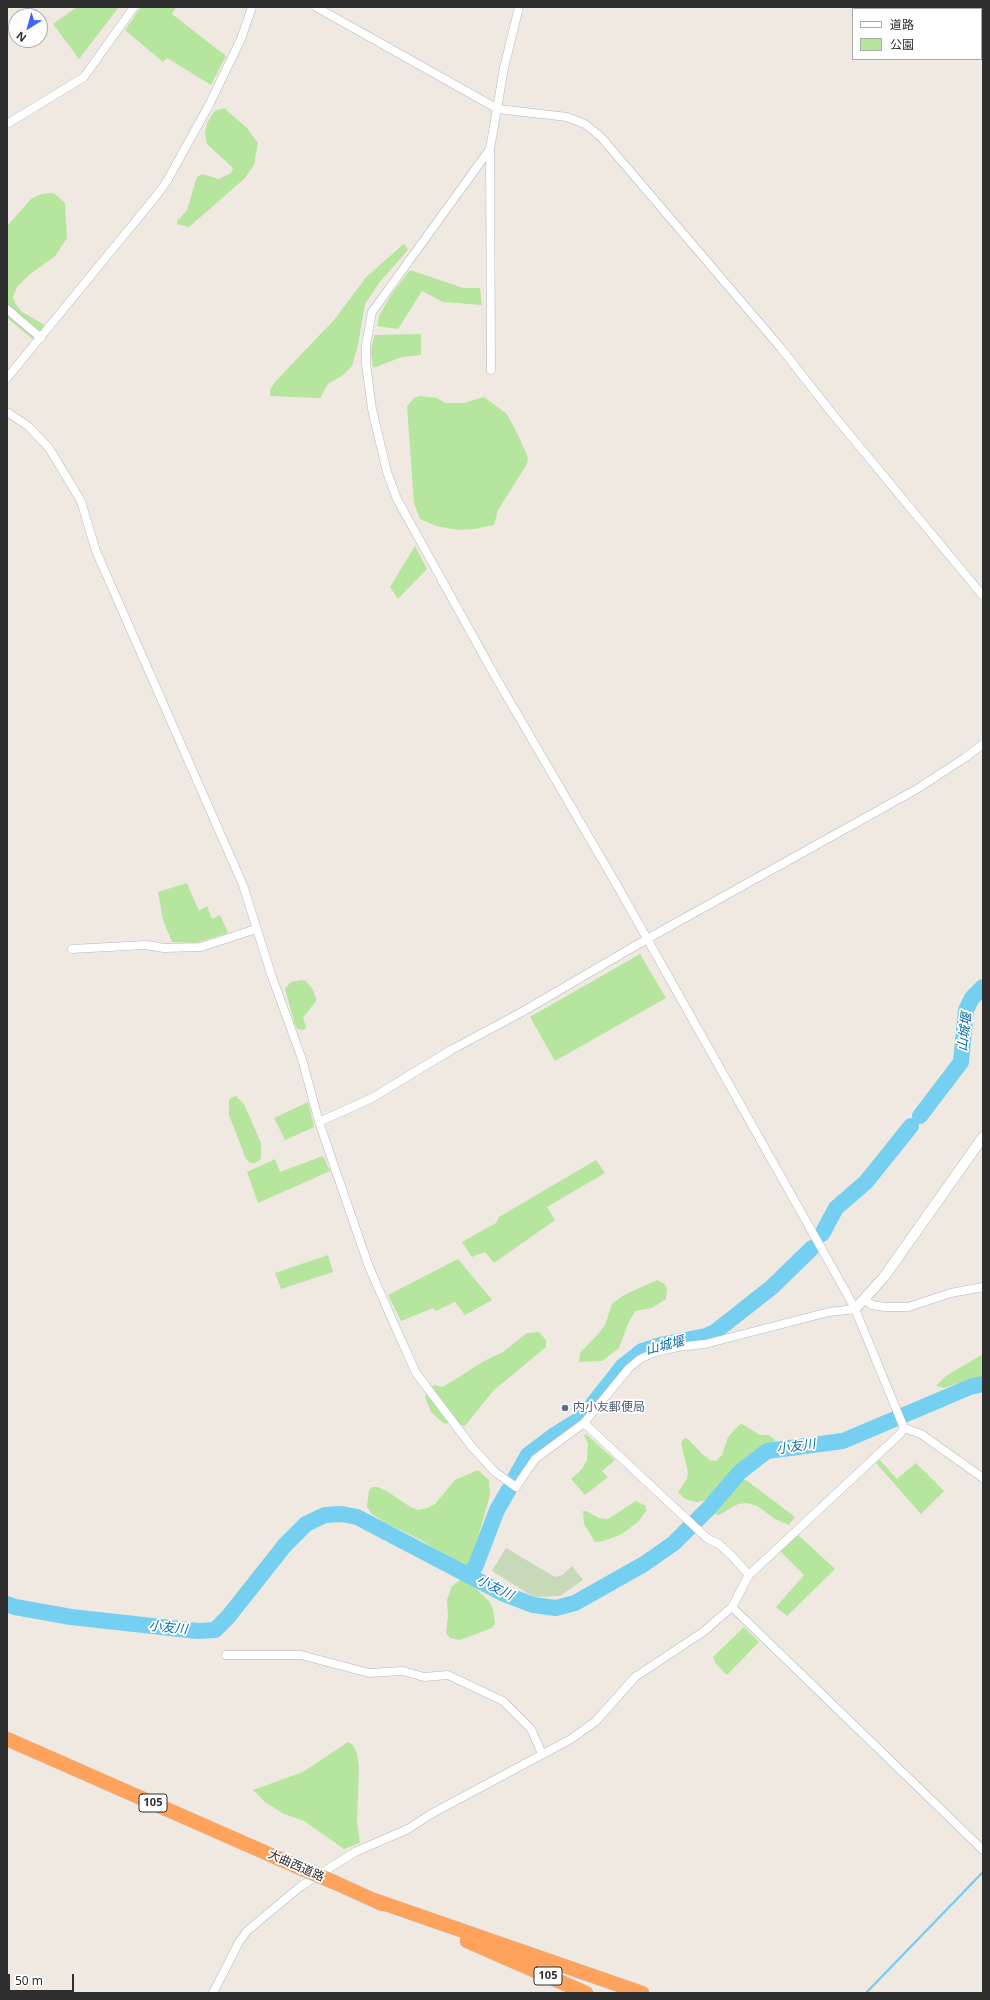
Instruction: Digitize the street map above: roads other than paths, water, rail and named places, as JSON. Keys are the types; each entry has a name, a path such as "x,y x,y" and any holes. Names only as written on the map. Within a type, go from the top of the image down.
{"highway":[{"name":"大曲西道路","path":"7,1739 586,1993"},
{"path":"374,1900 642,1993"},
{"path":"510,1960 574,1993"}],"street":[{"path":"7,124 84,77 134,7"},
{"path":"7,378 157,195 167,180 209,105 241,39 252,7"},
{"path":"316,7 498,109 567,116 585,124 601,137 780,347 831,412 983,596"},
{"path":"491,370 490,149 504,68 519,7"},
{"path":"490,149 372,312 366,351 366,364 372,409 387,472 397,500 495,676 647,939 855,1309 904,1428"},
{"path":"7,308 41,338"},
{"path":"7,412 28,426 49,448 81,501 96,552 243,885 256,929 302,1059 319,1122 369,1267 416,1373 472,1447 495,1472 516,1487 535,1459 584,1423 629,1368 640,1359 655,1352 678,1347 705,1344 829,1312 855,1309 884,1277 983,1137"},
{"path":"319,1122 372,1098 647,939 917,789 983,744"},
{"path":"72,949 146,945 164,948 201,947 256,929"},
{"path":"864,1299 872,1305 885,1307 908,1307 951,1293 983,1287"},
{"path":"584,1423 708,1539 719,1544 749,1575"},
{"path":"904,1428 921,1434 983,1478"},
{"path":"212,1993 247,1931 301,1886 355,1852 408,1829 542,1754 572,1739 596,1721 635,1677 703,1632 732,1607 749,1575 900,1434 904,1428"},
{"path":"732,1607 983,1850"},
{"path":"226,1655 301,1655 369,1673 403,1671 424,1677 448,1675 503,1701 531,1729 542,1754"}],"waterway":[{"name":"山城堰","path":"920,1116 961,1062 966,1010 972,998 983,987"},
{"name":"山城堰","path":"822,1234 836,1208 866,1182 911,1126"},
{"name":"山城堰","path":"515,1478 528,1455 556,1434 582,1418 623,1366 642,1351 660,1345 706,1336 715,1332 772,1287 812,1248"},
{"name":"小友川","path":"7,1604 15,1607 71,1617 198,1631 215,1630 228,1617 285,1545 306,1524 325,1515 342,1514 357,1517 502,1593 533,1605 556,1608 575,1603 644,1564 674,1543 709,1508 740,1472 767,1451 843,1441 970,1387 983,1384"},
{"name":"山城堰","path":"470,1576 476,1565 497,1510 508,1491"},
{"path":"866,1993 983,1872"}],"place":[{"name":"内小友郵便局","path":"565,1408"}]}
